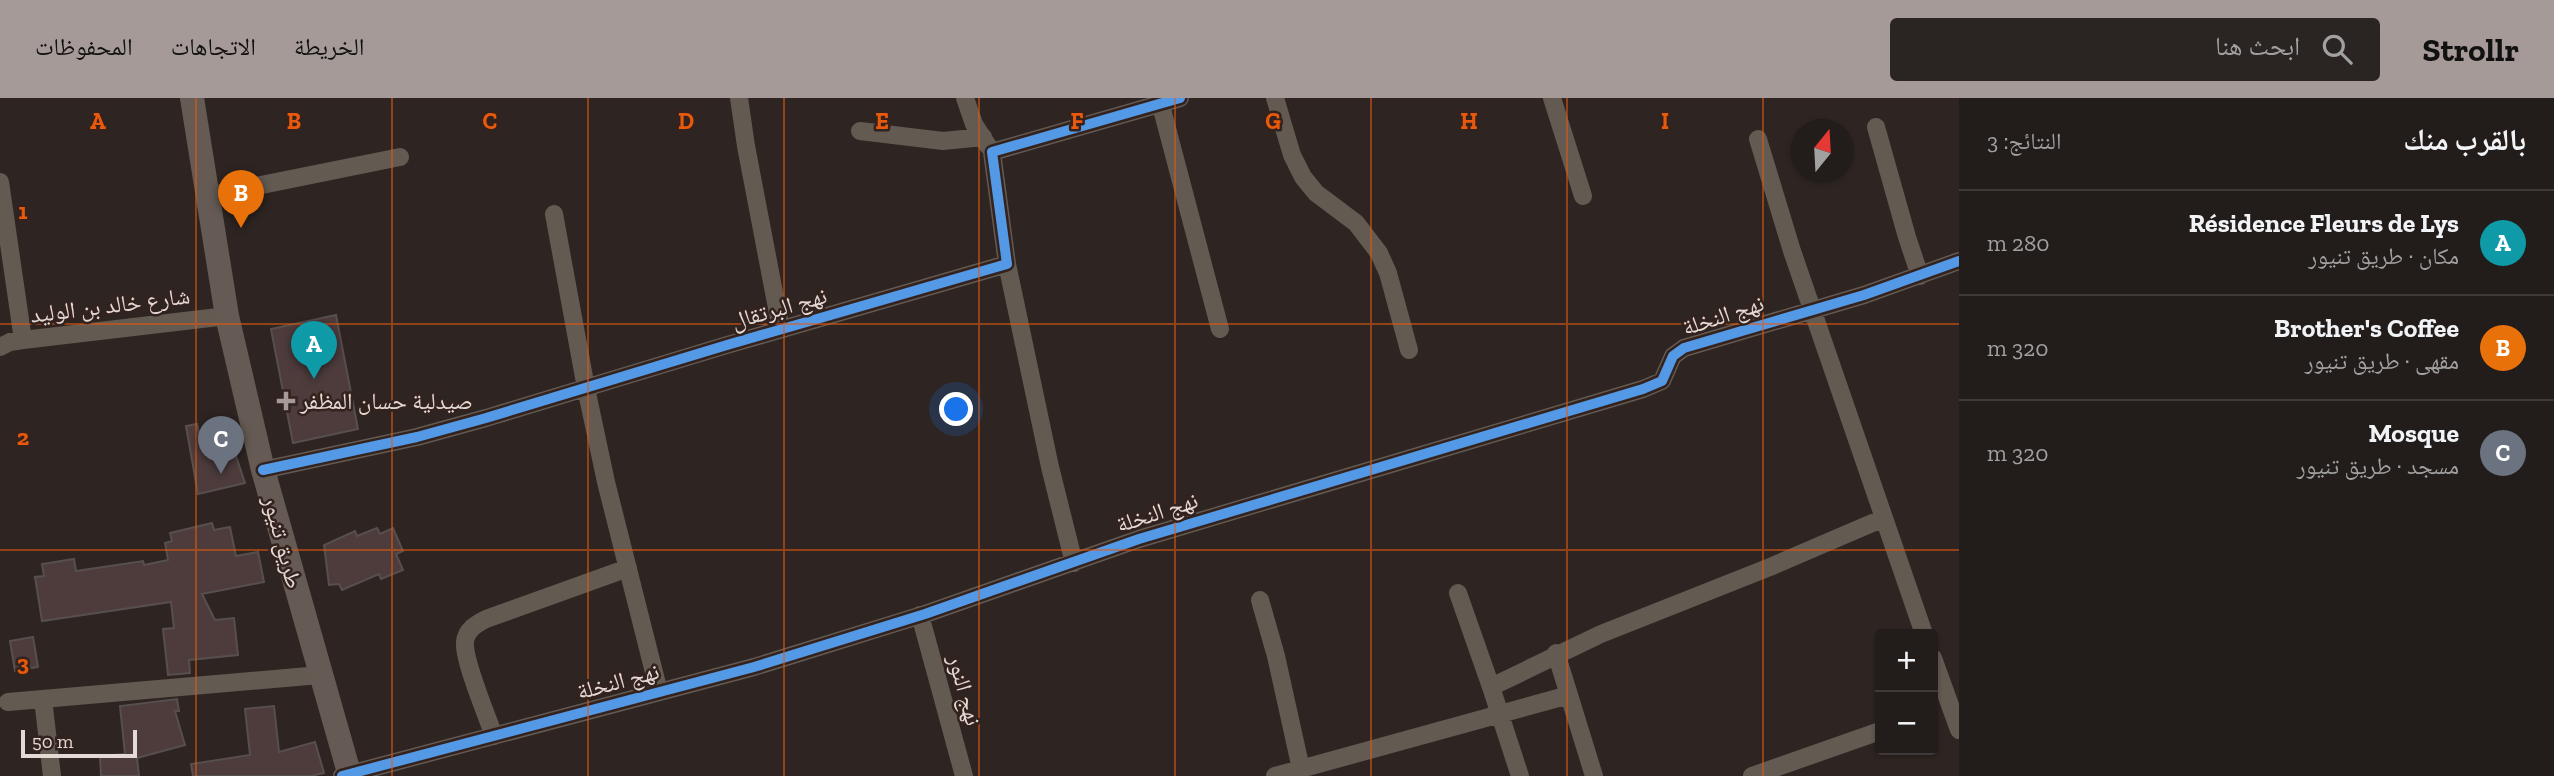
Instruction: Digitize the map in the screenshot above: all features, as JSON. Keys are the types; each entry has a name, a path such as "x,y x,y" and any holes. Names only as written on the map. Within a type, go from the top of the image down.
{"main road":[{"name":"طريق تنيور","path":"192,98 227,316 263,470 347,775"}],"street":[{"path":"739,98 781,330"},
{"path":"965,98 974,124 987,144 1007,264 1050,467 1074,563"},
{"path":"860,131 987,144 1180,98"},
{"path":"1275,98 1292,155 1303,177 1316,193 1356,223 1379,253 1388,273 1409,350"},
{"path":"1552,98 1583,196"},
{"path":"1160,101 1220,329"},
{"path":"1876,127 1920,276"},
{"path":"1758,139 1812,310 1922,629"},
{"path":"207,196 400,157"},
{"path":"0,182 23,340"},
{"path":"554,214 586,388 659,692"},
{"name":"نهج النخلة","path":"347,775 754,667 920,615 1175,528 1643,390 1662,380 1673,356 1684,348 1920,276 1959,261"},
{"name":"نهج البرتقال","path":"263,470 417,437 1007,264"},
{"name":"شارع خالد بن الوليد","path":"0,347 23,340 227,316"},
{"path":"1490,687 1556,653 1884,518"},
{"path":"494,736 467,658 465,642 468,632 475,624 486,619 628,568"},
{"path":"1458,593 1520,776"},
{"path":"1260,600 1276,656 1301,769"},
{"name":"نهج النور","path":"920,615 964,776"},
{"path":"1556,653 1594,776"},
{"path":"1938,672 1959,730"},
{"path":"8,702 320,675"},
{"path":"1275,776 1569,695"},
{"path":"43,699 52,776"},
{"path":"1938,712 1951,708"},
{"path":"1752,776 1875,733"}],"building":[{"path":"336,315 358,429 293,443 271,329"},
{"path":"197,424 203,450 212,448 213,458 235,453 245,483 198,494 186,426"},
{"path":"212,523 214,530 230,527 236,556 258,552 264,582 202,594 215,620 234,618 238,655 189,660 190,673 168,675 163,629 174,628 171,602 42,621 35,577 44,576 42,564 74,559 76,571 143,561 144,565 168,560 165,543 172,541 170,533"},
{"path":"377,528 380,534 393,528 403,551 396,554 403,570 381,579 379,574 342,590 339,584 329,585 324,545 355,531 357,536"},
{"path":"33,637 38,667 15,671 10,641"},
{"path":"177,699 179,711 175,711 185,745 137,758 139,776 101,776 100,756 125,754 120,706"},
{"path":"274,706 279,752 315,742 324,773 311,776 193,776 191,764 250,755 245,709"}],"cycle path":[{"path":"263,470 417,437 486,418 1007,264 992,152 1180,98"},
{"path":"342,776 754,667 925,614 1139,539 1643,389 1662,381 1673,356 1684,348 1864,295 1959,261"}],"place":[{"name":"Brother's Coffee","path":"241,228"},
{"name":"Résidence Fleurs de Lys","path":"314,379"},
{"name":"صيدلية حسان المظفر","path":"286,401"},
{"name":"Mosque","path":"221,474"}]}
